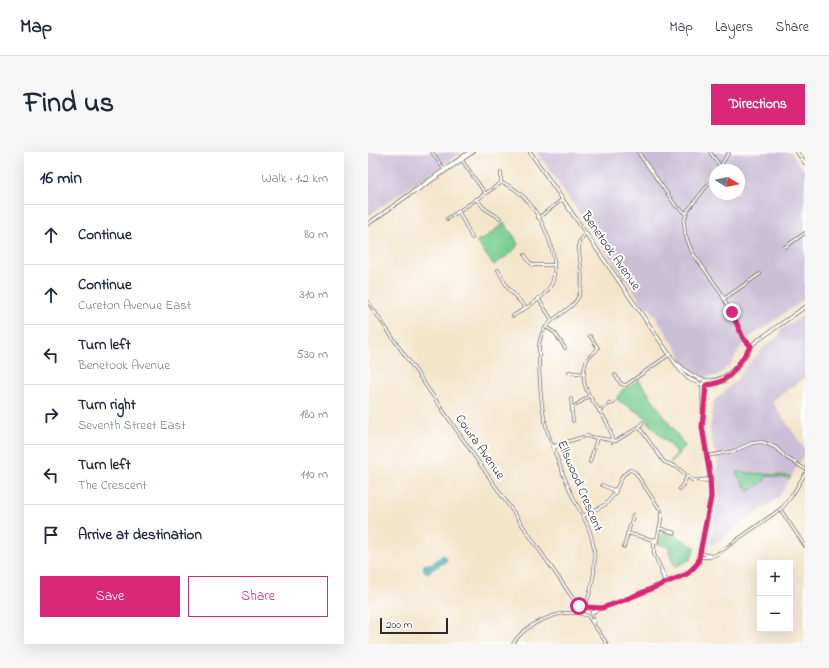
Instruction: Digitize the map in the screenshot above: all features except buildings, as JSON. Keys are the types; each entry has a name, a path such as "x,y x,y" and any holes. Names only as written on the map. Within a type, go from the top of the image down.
{"main road":[{"path":"461,159 469,152"},
{"path":"368,224 473,152"},
{"name":"Benetook Avenue","path":"530,152 686,376 706,385"},
{"path":"797,152 805,163"},
{"path":"706,385 724,381 731,375 751,346 805,307"},
{"name":"Benetook Avenue","path":"676,362 690,375 705,380"},
{"path":"705,380 714,380 724,377 739,363"}],"street":[{"path":"432,152 445,170"},
{"path":"638,152 678,209 686,213"},
{"path":"710,152 719,164"},
{"path":"721,164 729,152"},
{"path":"461,159 485,193"},
{"path":"501,183 502,172"},
{"path":"447,220 501,183"},
{"path":"501,183 508,186 521,196 538,218 549,240 554,265 554,277 550,286 538,298 513,316"},
{"path":"709,184 686,213 684,230 688,246 725,299 743,338 751,346"},
{"path":"476,199 485,209 500,218"},
{"path":"538,218 564,200"},
{"path":"458,212 472,238"},
{"name":"Ellswood Crescent","path":"586,232 578,242 582,285 580,293 571,306 553,319 546,327 540,338 538,352 544,412 553,447 592,538 595,556 589,599 594,624"},
{"path":"784,247 805,232"},
{"path":"526,255 527,260 533,265 554,265"},
{"path":"498,270 508,288 525,307"},
{"path":"725,299 760,274"},
{"path":"538,298 553,319"},
{"name":"Cowra Avenue","path":"368,302 577,602"},
{"path":"546,327 556,334 566,348"},
{"path":"590,336 598,348 587,360 584,374 584,386 610,427 612,442"},
{"path":"615,375 621,384 626,385 670,354"},
{"path":"569,372 584,374"},
{"path":"513,644 522,632 535,623 550,617 572,614 585,615 592,613 666,583 692,570 700,555 710,503 711,480 703,422 702,384 705,380"},
{"path":"703,422 706,385 705,380"},
{"path":"572,408 589,396"},
{"path":"570,399 573,421"},
{"path":"599,411 609,404 614,403"},
{"path":"553,447 586,436 612,442 621,439 639,427 643,422"},
{"path":"639,427 662,460 677,467 687,477 696,481 711,480"},
{"path":"590,462 597,438"},
{"path":"707,456 734,451 752,443 762,442 775,447 787,458 805,469"},
{"path":"583,517 606,504 612,497 622,475 628,471 635,472 659,508 661,517 655,541 654,554 666,583"},
{"path":"700,555 712,556 780,509 791,497 805,474"},
{"path":"680,489 687,477"},
{"path":"602,485 614,491"},
{"path":"780,509 805,546"},
{"path":"624,547 632,515"},
{"path":"659,528 675,533"},
{"path":"627,534 655,541"},
{"name":"Ellswood Crescent","path":"581,610 585,607 589,599"},
{"path":"577,602 585,607 602,608"},
{"path":"577,602 581,610 594,624 607,644"},
{"path":"572,614 581,610"}],"shaded area":[{"path":"368,152 462,152 368,216"},
{"path":"537,152 791,152 805,172 805,299 750,337 739,349 731,364 717,376 702,377 688,370 679,357 681,355 649,307 646,309"},
{"path":"805,314 805,378 772,401 805,450 805,453 779,497 712,545 710,544 718,497 717,460 715,451 713,450 710,430 713,402 737,379 747,365 766,345 779,336 781,333 779,331"}],"green space":[{"path":"504,223 514,236 518,245 511,253 494,265 476,242 479,239 482,240"},
{"path":"639,380 685,446 672,462 670,461 677,453 648,423 647,418 616,399 623,389 628,388"},
{"path":"737,472 791,476 790,478 767,476 764,481 749,492 737,475"},
{"path":"662,532 695,547 691,559 675,567 669,552 670,547 658,544"}],"water":[{"path":"443,555 447,558 446,561 427,573 424,570 424,565 433,563"}],"route":[{"path":"579,606 581,610 583,607 602,608 614,604 687,574 698,563 711,497 710,475 702,427 706,398 706,385 724,381 728,378 735,371 751,346 743,338 732,312"}]}
